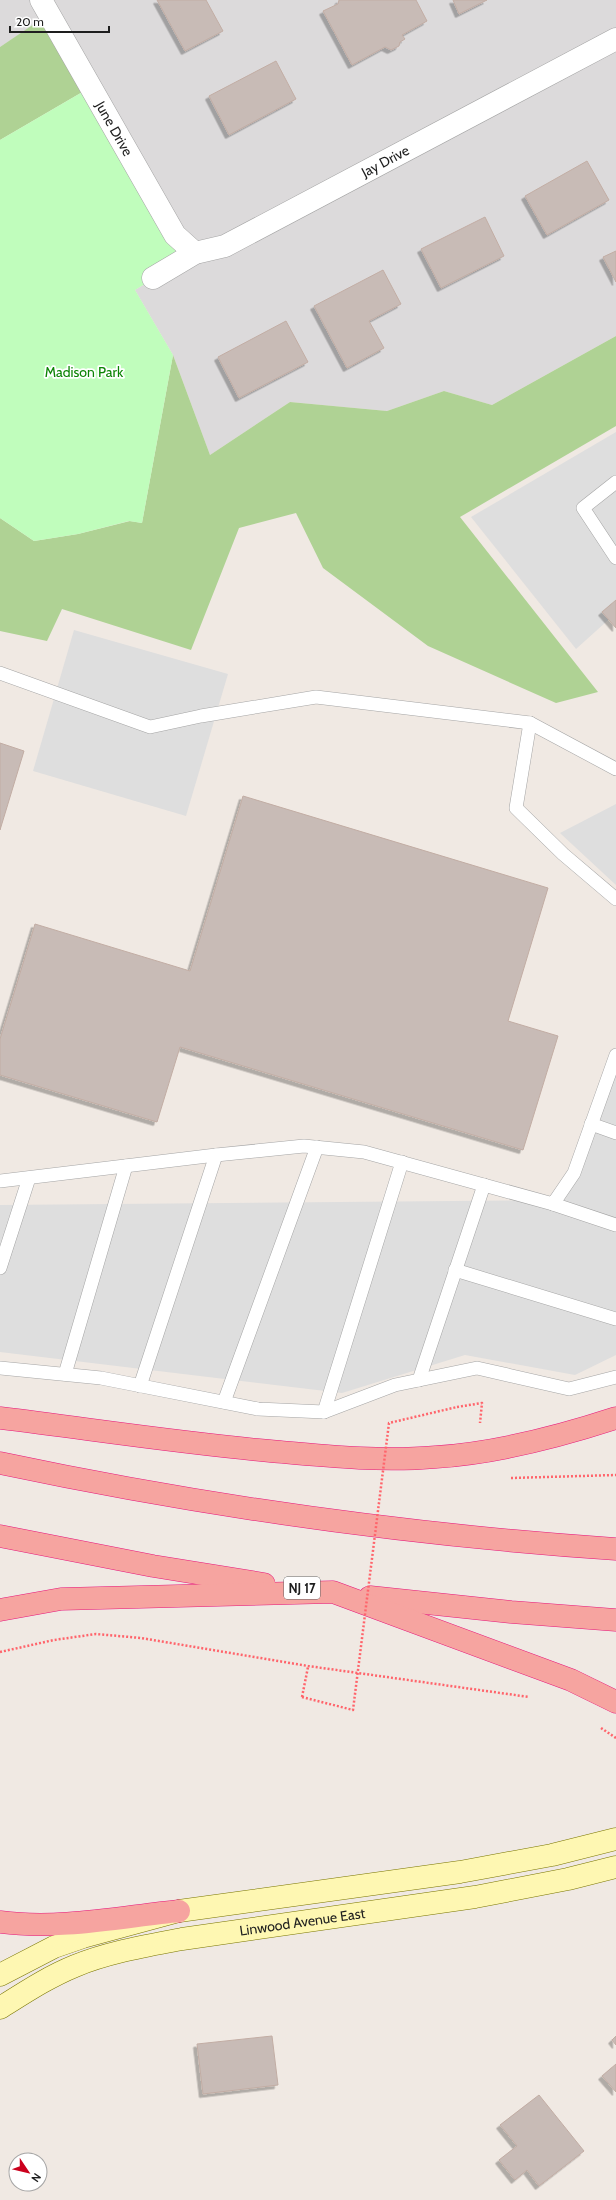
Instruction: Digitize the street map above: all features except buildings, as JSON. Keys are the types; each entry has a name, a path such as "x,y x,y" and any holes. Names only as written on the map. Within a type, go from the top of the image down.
{"highway":[{"path":"0,1418 209,1445 294,1454 390,1459 435,1458 476,1453 574,1432 616,1418"},
{"path":"0,1463 166,1495 284,1514 461,1535 616,1549"},
{"name":"NJ 17","path":"0,1536 153,1566 333,1592 451,1606 616,1620"},
{"path":"0,1610 61,1599 333,1592 564,1677 616,1702"},
{"path":"0,1922 23,1925 49,1924 179,1911"}],"main road":[{"name":"Linwood Avenue East","path":"0,1975 54,1947 83,1936 179,1911 498,1866 552,1855 616,1839"},
{"name":"Linwood Avenue East","path":"0,2008 46,1980 75,1966 106,1955 182,1939 482,1895 568,1879 616,1867"}],"street":[{"name":"June Drive","path":"41,0 175,235 195,253"},
{"name":"Jay Drive","path":"153,278 195,253 225,246 616,39"}],"lane":[{"path":"616,482 583,508 616,558"},
{"path":"0,673 150,727 201,716 316,697 530,723 616,769"},
{"path":"530,723 516,808 563,854 616,899"},
{"path":"553,1204 574,1173 616,1055"},
{"path":"591,1124 616,1133"},
{"path":"0,1181 304,1146 364,1152 553,1204 616,1225"},
{"path":"224,1402 316,1147"},
{"path":"140,1386 216,1155"},
{"path":"324,1412 402,1162"},
{"path":"65,1374 126,1166"},
{"path":"0,1268 29,1178"},
{"path":"419,1380 484,1185"},
{"path":"455,1270 616,1319"},
{"path":"0,1368 100,1378 258,1410 324,1412 395,1385 477,1368 569,1389 616,1377"}],"path":[{"path":"308,1666 302,1697 353,1710 389,1423 457,1407"},
{"path":"0,1652 54,1640 96,1634 141,1638 308,1666 531,1697"},
{"path":"599,1727 616,1738"}],"shaded area":[{"path":"0,0 616,0 616,336 492,405 444,391 387,411 290,402 210,455 173,355 135,290 195,253 49,15 0,47"},
{"path":"616,432 616,613 576,649 471,517"},
{"path":"74,630 228,674 186,816 33,771"},
{"path":"616,804 616,885 560,833"},
{"path":"616,1074 616,1355 575,1375 465,1355 342,1393 0,1352 0,1205 564,1200"}],"green space":[{"path":"49,14 91,87 0,140 0,47"},
{"name":"Madison Park","path":"91,87 195,253 135,290 173,355 142,523 129,521 78,534 34,541 0,518 0,140"},
{"path":"616,336 616,426 460,517 598,692 556,703 428,646 323,568 296,513 239,528 191,650 62,609 47,641 0,631 0,518 34,541 78,534 130,521 142,523 173,355 210,455 290,402 387,411 444,391 492,405"}]}
